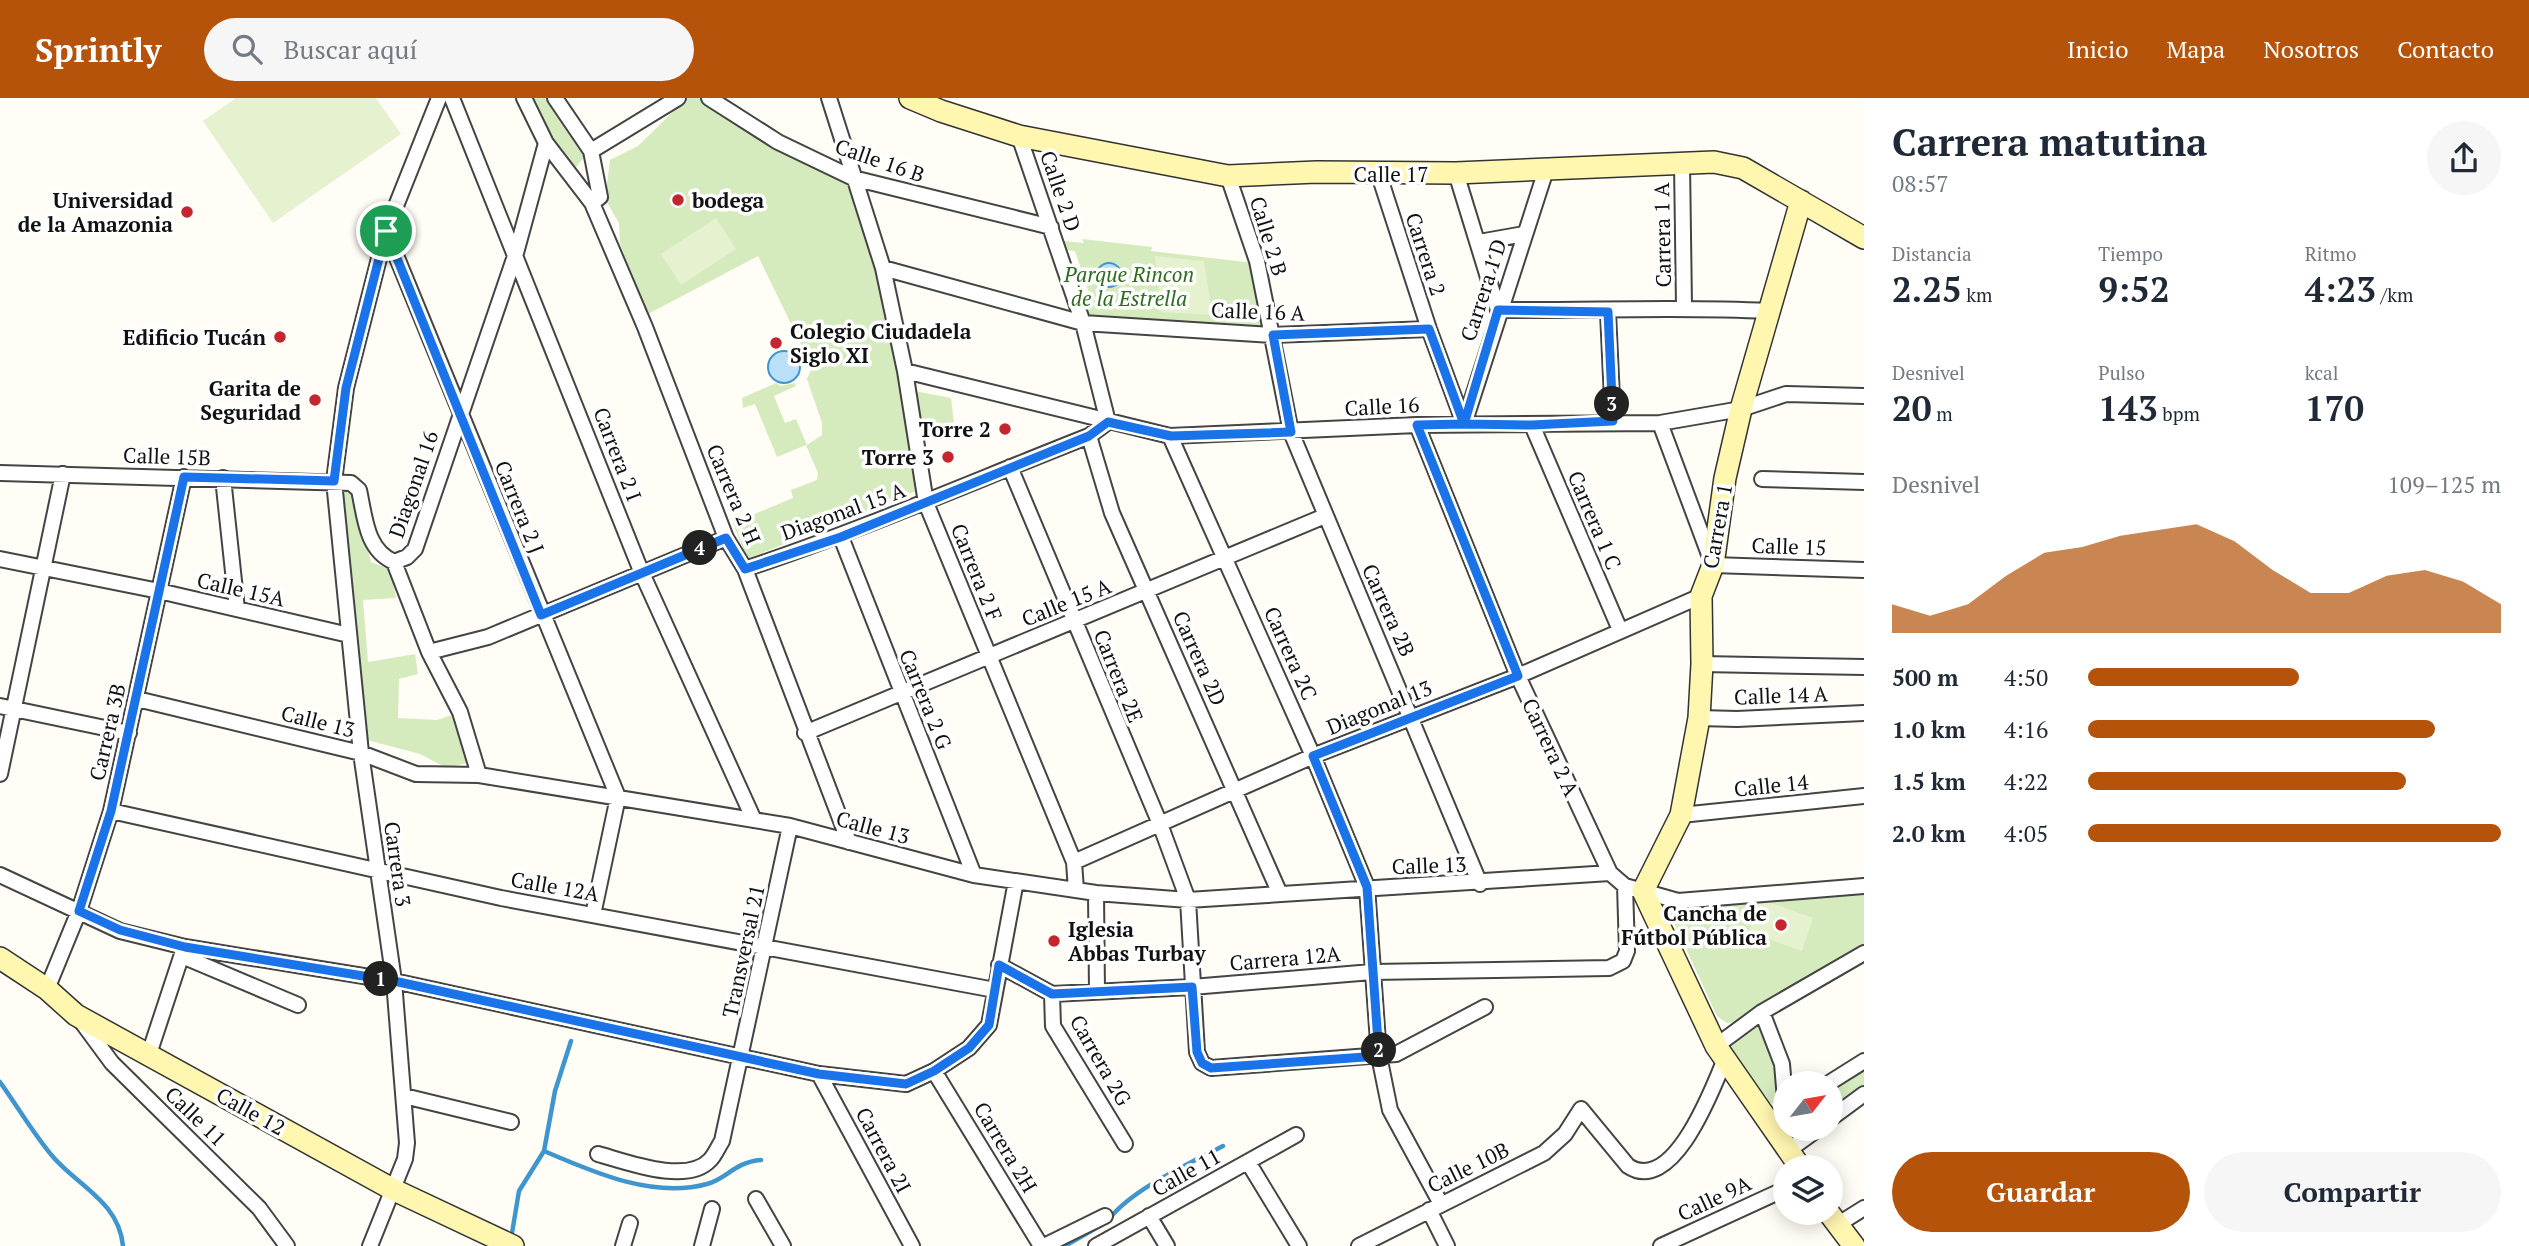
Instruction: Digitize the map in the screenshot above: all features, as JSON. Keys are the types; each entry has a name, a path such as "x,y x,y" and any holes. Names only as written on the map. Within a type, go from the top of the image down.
{"main road":[{"name":"Calle 17","path":"910,98 1019,136 1228,176 1317,172 1379,175 1456,173 1714,162 1743,168 1864,238"},
{"name":"Carrera 1","path":"1634,889 1681,815 1699,718 1702,664 1701,596 1713,565 1725,478 1741,409 1801,201"},
{"name":"Carrera 2 A","path":"1634,889 1720,1052"},
{"name":"Calle 12","path":"0,958 47,989 76,1015 392,1189 513,1246"},
{"path":"1720,1052 1773,1113"},
{"path":"1838,1225 1854,1246"}],"street":[{"name":"Carrera 3","path":"370,1246 405,1159 404,1096 394,981 361,753 334,481 346,388 386,231 439,98"},
{"name":"Carrera 2 I","path":"452,98 641,571 754,820"},
{"path":"524,98 546,143 592,203 600,197 592,151 555,98"},
{"path":"592,151 678,98"},
{"name":"Carrera 2 F","path":"829,98 883,268 905,371 926,503 1074,862 1076,890"},
{"name":"Calle 16 B","path":"711,99 778,142 853,178 1051,227"},
{"name":"Calle 2 D","path":"1019,136 1083,323 1108,422"},
{"name":"Diagonal 16","path":"334,481 351,483 359,490 371,543 382,557 394,562 407,557 415,549 459,413 516,253 546,143"},
{"name":"Carrera 1 A","path":"1682,163 1684,306"},
{"name":"Carrera 1 D","path":"1464,424 1498,310 1546,170"},
{"path":"1456,173 1498,310 1608,312 1684,306 1768,311"},
{"name":"Carrera 2","path":"1379,175 1429,329 1464,424"},
{"name":"Calle 2 B","path":"1228,176 1257,261 1291,432"},
{"name":"Carrera 2 H","path":"592,203 645,327 726,538 745,569 805,733 849,842"},
{"name":"Carrera 2 J","path":"386,231 541,615 618,797"},
{"path":"1479,242 1524,234"},
{"name":"Calle 16 A","path":"883,268 1083,323 1273,335 1429,329"},
{"path":"1608,312 1613,421"},
{"name":"Calle 16","path":"905,371 1171,436 1417,425 1532,425 1613,421 1660,423 1741,409 1786,394 1864,396"},
{"name":"Diagonal 15 A","path":"745,569 841,537 926,503 1089,436 1108,422"},
{"path":"1660,423 1713,565"},
{"name":"Carrera 2 A","path":"1417,425 1518,676 1610,873 1634,889"},
{"name":"Carrera 1 C","path":"1532,425 1620,631"},
{"name":"Carrera 2B","path":"1291,432 1480,884"},
{"name":"Carrera 2D","path":"1089,436 1112,513 1280,894"},
{"name":"Carrera 2C","path":"1171,436 1313,756 1367,887 1379,1056"},
{"name":"Carrera 2E","path":"1010,467 1160,824 1188,900 1192,987"},
{"name":"Calle 15B","path":"0,472 334,481"},
{"path":"0,774 16,709 63,474"},
{"name":"Carrera 3B","path":"47,989 79,911 111,811 184,477"},
{"path":"223,478 237,609"},
{"path":"1762,479 1864,482"},
{"name":"Calle 15 A","path":"805,733 1325,516"},
{"name":"Carrera 2 G","path":"841,537 900,693 974,875"},
{"path":"429,652 488,637 641,571 726,538"},
{"name":"Calle 15A","path":"0,559 159,591 349,635"},
{"path":"394,562 429,652 460,712 479,775"},
{"name":"Calle 15","path":"1713,565 1864,570"},
{"name":"Diagonal 13","path":"1074,862 1313,756 1518,676 1701,596"},
{"name":"Calle 14 A","path":"1702,664 1864,667"},
{"name":"Calle 13","path":"136,699 361,753 416,774 479,775 790,826 974,875 1096,893 1188,900 1367,887 1480,884 1610,873"},
{"path":"0,706 129,733"},
{"name":"Calle 14 A","path":"1699,718 1737,719 1864,713"},
{"name":"Calle 14","path":"1681,815 1864,796"},
{"path":"593,915 618,797"},
{"name":"Calle 12A","path":"111,811 501,898 995,990"},
{"name":"Transversal 21","path":"598,1154 648,1168 683,1172 708,1162 722,1141 790,826"},
{"path":"0,875 120,930 183,951 298,1004"},
{"path":"183,951 394,981 819,1074 906,1084 934,1071 969,1048 989,1025 1016,881"},
{"path":"1634,889 1678,901 1864,886"},
{"name":"Carrera 12A","path":"1052,994 1192,987 1372,972 1609,968 1623,961 1627,951 1634,889"},
{"path":"1096,893 1097,992"},
{"path":"149,1054 183,951"},
{"path":"1720,1052 1762,1012 1864,953"},
{"path":"999,965 1052,994"},
{"path":"1192,987 1197,1052 1202,1063 1211,1068 1396,1054 1485,1007"},
{"name":"Carrera 2G","path":"1052,994 1053,1026 1125,1144"},
{"path":"1762,1012 1783,1071"},
{"name":"Calle 11","path":"76,1015 112,1063 259,1208 287,1246"},
{"name":"Calle 10B","path":"1359,1246 1544,1153 1565,1134 1581,1109 1636,1171 1648,1171 1670,1160 1699,1121 1720,1052"},
{"path":"1379,1056 1390,1110 1435,1207 1447,1246"},
{"path":"1843,1074 1864,1061"},
{"name":"Carrera 2H","path":"934,1071 1043,1246"},
{"name":"Carrera 2I","path":"819,1074 912,1246"},
{"path":"1843,1109 1864,1094"},
{"path":"404,1096 511,1122"},
{"name":"Calle 11","path":"1096,1246 1296,1135"},
{"path":"1798,1155 1809,1141"},
{"path":"1248,1162 1299,1246"},
{"name":"Calle 9A","path":"1661,1246 1773,1195"},
{"path":"756,1199 783,1246"},
{"path":"1843,1215 1864,1208"},
{"path":"702,1246 712,1209"},
{"path":"1043,1246 1105,1216"},
{"path":"1149,1216 1167,1246"},
{"path":"623,1246 630,1223"}],"green space":[{"path":"236,98 376,98 401,134 273,223 203,121"},
{"path":"530,98 549,98 588,152 574,170 552,142"},
{"name":"Colegio Ciudadela Siglo XI","path":"687,98 703,98 850,183 877,270 921,489 747,559 733,523 793,498 791,490 817,480 818,473 806,445 777,457 755,404 743,408 742,398 776,383 781,386 795,383 796,386 774,396 785,423 796,419 807,445 822,435 822,423 807,379 812,367 758,256 648,314 620,244 619,223 605,199 610,160 638,146"},
{"path":"716,218 736,249 681,285 661,254"},
{"name":"Parque Rincon de la Estrella","path":"1082,239 1152,247 1151,251 1254,263 1266,329 1089,321 1085,306 1093,305 1075,251 1066,250 1063,241 1084,243"},
{"path":"1155,256 1204,261 1212,315 1161,312"},
{"path":"915,391 951,398 955,431 923,440"},
{"path":"342,489 353,494 371,562 391,570 396,598 363,600 368,662 415,654 418,674 399,679 398,718 437,720 455,714 467,739 466,763 447,768 420,754 367,740 356,690"},
{"path":"1864,891 1864,947 1739,1022 1727,1023 1717,1016 1669,912 1675,904"},
{"name":"Cancha de Fútbol Pública","path":"1760,899 1813,918 1802,951 1749,932"},
{"path":"1759,1024 1777,1064 1778,1071 1773,1071 1773,1104 1727,1044 1746,1026"},
{"path":"1864,1065 1864,1086 1843,1101 1843,1079"}],"water":[{"path":"1109,263 1118,266 1121,275 1118,284 1109,287 1100,284 1097,275 1100,266"},
{"path":"784,351 795,356 800,367 795,378 784,383 773,378 768,367 773,356"}],"waterway":[{"path":"544,1151 555,1091 571,1041"},
{"path":"0,1082 54,1158 106,1207 120,1231 123,1246"},
{"path":"1110,1218 1147,1187 1223,1146"},
{"path":"511,1239 519,1191 544,1151 603,1175 645,1186 666,1188 687,1188 714,1182 737,1167 761,1160"},
{"path":"1065,1246 1103,1224"}],"place":[{"name":"bodega","path":"678,200"},
{"name":"Universidad de la Amazonia","path":"187,212"},
{"name":"Edificio Tucán","path":"280,337"},
{"name":"Colegio Ciudadela Siglo XI","path":"776,343"},
{"name":"Garita de Seguridad","path":"315,400"},
{"name":"Torre 2","path":"1005,429"},
{"name":"Torre 3","path":"948,457"},
{"name":"Cancha de Fútbol Pública","path":"1781,925"},
{"name":"Iglesia Abbas Turbay","path":"1054,941"}],"route":[{"path":"386,231 346,388 334,481 184,477 111,811 79,911 120,930 185,947 394,981 819,1074 906,1084 934,1071 969,1048 989,1025 999,965 1052,994 1192,987 1197,1052 1202,1063 1211,1068 1379,1056 1367,887 1313,756 1518,676 1417,425 1464,424 1498,310 1608,312 1613,421 1532,425 1464,424 1429,329 1273,335 1291,432 1171,436 1108,422 1089,436 841,537 745,569 726,538 641,571 541,615 386,231"}]}
